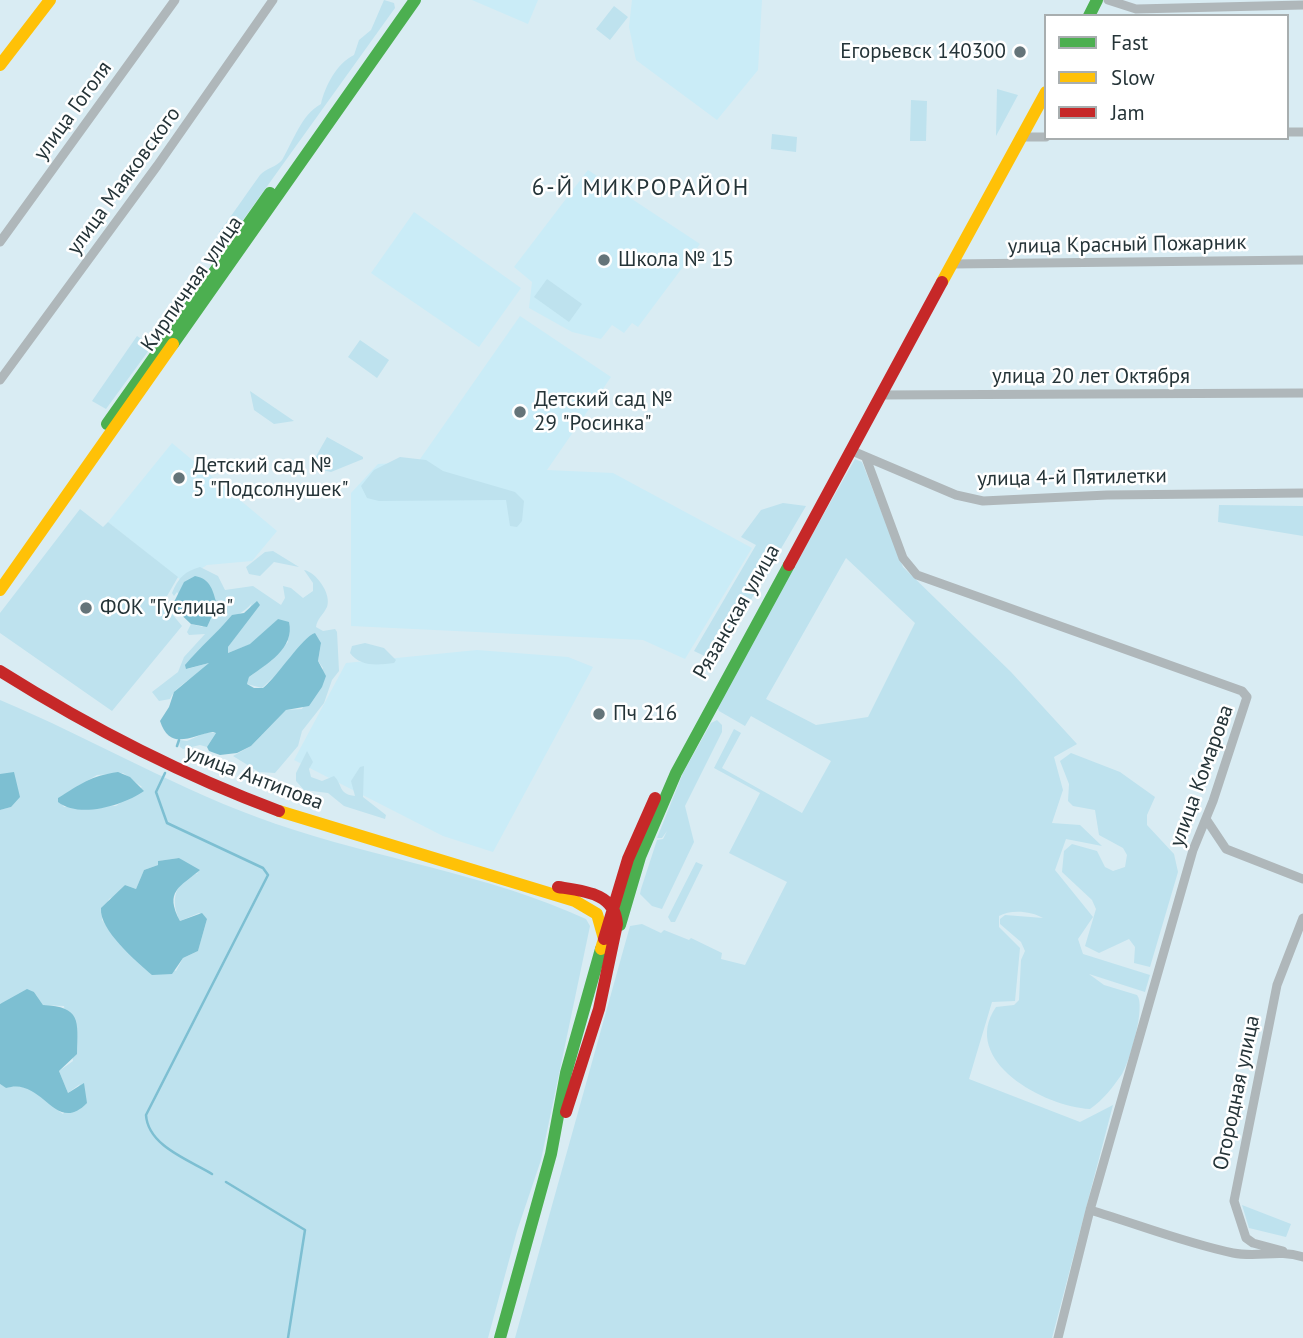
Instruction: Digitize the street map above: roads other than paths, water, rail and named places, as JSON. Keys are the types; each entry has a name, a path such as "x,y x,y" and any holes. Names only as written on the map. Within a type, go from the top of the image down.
{"main road":[{"path":"0,65 50,0"},
{"name":"Кирпичная улица","path":"0,576 235,239 399,12 403,0"},
{"name":"Кирпичная улица","path":"0,590 415,0"},
{"name":"Рязанская улица","path":"609,942 661,802 1044,95"},
{"name":"Рязанская улица","path":"614,906 624,873 656,794 829,491"},
{"name":"улица Антипова","path":"0,671 140,752 260,805 512,880 614,906"},
{"path":"580,897 605,890 624,873"},
{"path":"500,1338 553,1147 580,1074 609,942 618,916 614,906 621,904 628,896"},
{"name":"улица Антипова","path":"580,897 597,914 609,942"}],"street":[{"name":"улица Гоголя","path":"0,242 175,0"},
{"name":"улица Маяковского","path":"0,380 157,166 273,0"},
{"path":"1108,0 1136,9 1303,5"},
{"path":"1020,137 1044,137"},
{"name":"улица Красный Пожарник","path":"952,264 1303,260"},
{"name":"улица 20 лет Октября","path":"880,395 1303,393"},
{"name":"улица 4-й Пятилетки","path":"850,450 956,495 983,501 1107,495 1303,494"},
{"name":"улица Комарова","path":"866,458 903,558 917,575 1247,694 1206,819 1193,850 1090,1210 1058,1338"},
{"path":"1206,819 1226,849 1303,879"},
{"name":"Огородная улица","path":"1283,1251 1253,1244 1246,1238 1234,1201 1277,985 1303,918"},
{"path":"1090,1210 1234,1253 1263,1255 1283,1251 1303,1257"}],"water":[{"path":"195,576 208,583 217,605 207,627 191,624 172,606 184,582"},
{"path":"257,601 260,605 228,647 228,653 250,644 278,619 289,622 290,631 284,647 271,661 249,677 247,684 254,688 263,688 304,641 315,633 321,643 318,661 326,676 322,687 309,706 286,710 251,746 237,753 220,755 209,751 207,747 216,733 213,732 182,739 170,736 160,721 174,692 209,663 186,669 185,665 232,615 244,613"},
{"path":"14,772 20,797 11,807 0,810 0,774"},
{"path":"118,772 130,777 144,791 114,805 90,810 67,807 58,802 58,798 86,781"},
{"path":"179,858 200,870 176,891 175,911 180,921 202,913 207,919 198,951 183,958 172,974 152,975 112,935 102,917 101,908 125,885 136,889 144,870 158,865 158,861"},
{"path":"27,989 34,992 43,1005 64,1009 71,1012 75,1018 77,1054 59,1071 68,1093 84,1083 87,1103 76,1111 66,1113 57,1110 30,1090 6,1088 0,1084 0,1004"}],"waterway":[{"path":"177,746 179,740"},
{"path":"165,773 156,792 167,823 263,868 268,875 146,1115 148,1126 162,1144 212,1174"},
{"path":"226,1182 305,1230 288,1338"}],"place":[{"name":"Егорьевск 140300","path":"1020,52"},
{"name":"Школа № 15","path":"604,260"},
{"name":"Детский сад № 29 \"Росинка\"","path":"520,412"},
{"name":"Детский сад № 5 \"Подсолнушек\"","path":"179,478"},
{"name":"ФОК \"Гуслица\"","path":"86,608"},
{"name":"Пч 216","path":"599,714"}],"district":[{"name":"6-Й МИКРОРАЙОН","path":"641,188"}]}
